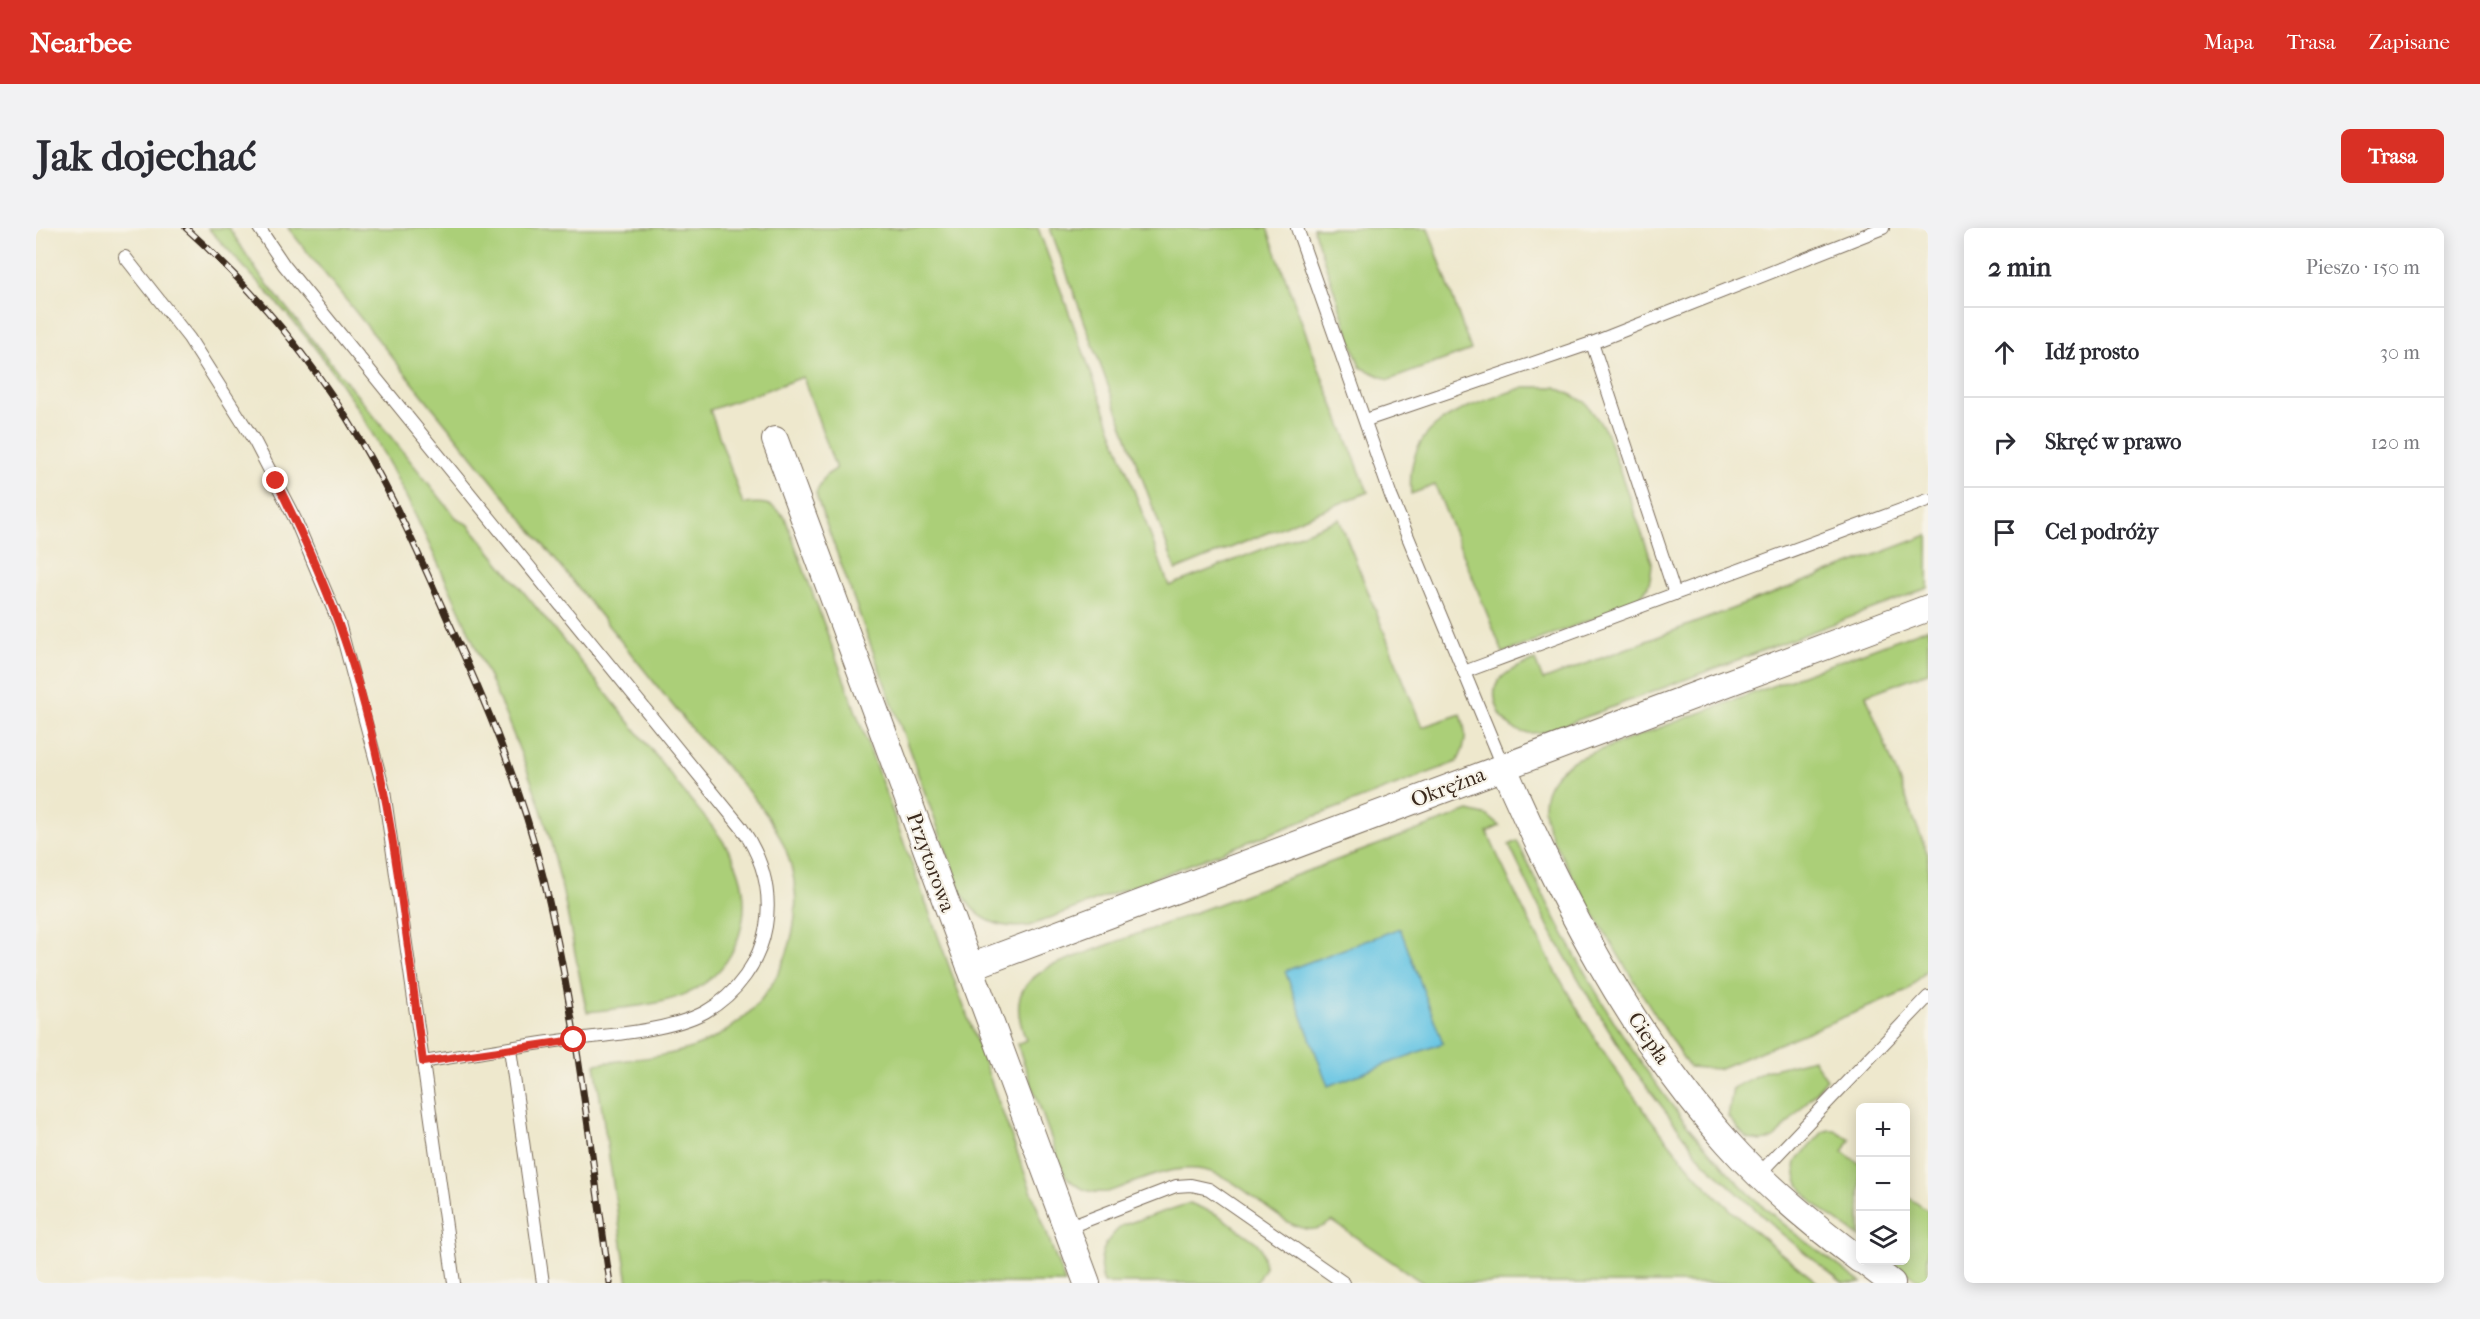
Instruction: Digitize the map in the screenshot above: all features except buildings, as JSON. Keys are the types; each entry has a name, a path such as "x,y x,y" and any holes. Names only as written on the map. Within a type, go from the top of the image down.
{"street":[{"name":"Przytorowa","path":"775,440 1087,1283"},
{"name":"Okrężna","path":"970,967 1928,608"},
{"name":"Ciepła","path":"1503,766 1575,918 1630,1011 1705,1116 1758,1175 1805,1217 1856,1256"},
{"name":"Ciepła","path":"1868,1265 1892,1283"}],"lane":[{"path":"259,228 284,265 741,827 754,846 763,869 768,905 763,940 746,975 716,1005 678,1023 423,1062"},
{"path":"1298,228 1391,496 1503,766"},
{"path":"1366,420 1592,343 1883,228"},
{"path":"125,257 189,338 255,442 295,519 339,623 384,791 454,1283"},
{"path":"1592,343 1675,594"},
{"path":"1464,672 1928,500"},
{"path":"1758,1175 1928,998"},
{"path":"510,1049 543,1283"},
{"path":"1066,1228 1163,1191 1191,1185 1209,1189 1344,1283"}],"green space":[{"path":"208,228 229,228 259,274 458,520 468,524 628,720 721,839 739,873 743,888 743,919 734,948 717,973 705,983 678,997 648,1005 587,1012 558,869 545,822 496,692 418,522 370,430 333,372 288,316"},
{"path":"288,228 1038,228 1169,586 1339,519 1422,727 1461,714 1465,739 1457,762 1029,926 1008,926 980,915 966,901 961,891 820,507 816,493 825,476 836,469 803,377 710,410 743,504 767,504 785,518 1065,1283 628,1283 595,1064 663,1055 689,1049 730,1028 754,1008 772,983 786,956 794,926 796,896 791,865 779,835 761,808 695,733"},
{"path":"1050,228 1267,228 1368,492 1176,570"},
{"path":"1313,228 1428,228 1471,350 1389,380 1360,367"},
{"path":"1524,387 1556,387 1585,402 1605,429 1652,562 1652,569 1645,591 1632,604 1503,653 1435,485 1411,494 1412,468 1418,448 1429,432 1444,420 1461,410"},
{"path":"1928,535 1928,588 1546,732 1529,733 1517,730 1508,724 1497,707 1495,694 1501,678 1510,671 1535,660 1543,680"},
{"path":"1928,628 1928,672 1866,695 1928,855 1928,969 1907,991 1718,1069 1689,1067 1589,906 1556,846 1545,816 1545,798 1549,784 1563,768 1576,759"},
{"path":"1469,811 1488,816 1500,826 1487,832 1529,922 1577,1009 1631,1092 1706,1186 1753,1230 1818,1283 1423,1283 1332,1221 1323,1227 1313,1229 1293,1225 1241,1188 1213,1172 1197,1169 1175,1170 1108,1192 1083,1189 1064,1174 1017,1044 1026,1040 1019,1016 1019,1006 1020,997 1030,981 1051,966"},
{"path":"1517,841 1585,974 1611,1018 1668,1101 1699,1140 1747,1191 1794,1232 1862,1283 1843,1283 1781,1233 1703,1161 1633,1068 1593,1004 1550,930 1509,845"},
{"path":"1813,1059 1827,1079 1774,1139 1761,1141 1747,1139 1728,1117 1733,1088 1765,1071"},
{"path":"1835,1130 1850,1140 1843,1152 1856,1161 1856,1234 1827,1214 1807,1196 1796,1174 1796,1161 1823,1132"},
{"path":"1910,1199 1928,1211 1928,1283 1921,1283 1896,1265 1910,1265"},
{"path":"1190,1203 1218,1215 1261,1248 1265,1267 1256,1283 1104,1283 1101,1275 1101,1258 1106,1244 1116,1231 1123,1225"}],"water":[{"path":"1400,928 1443,1043 1328,1086 1285,971"}],"railway":[{"path":"186,228 266,309 313,369 355,432 412,540 489,714 525,813 555,930 582,1081 610,1283"}],"route":[{"path":"276,481 295,519 339,623 378,763 400,894 423,1062 574,1040"}]}
